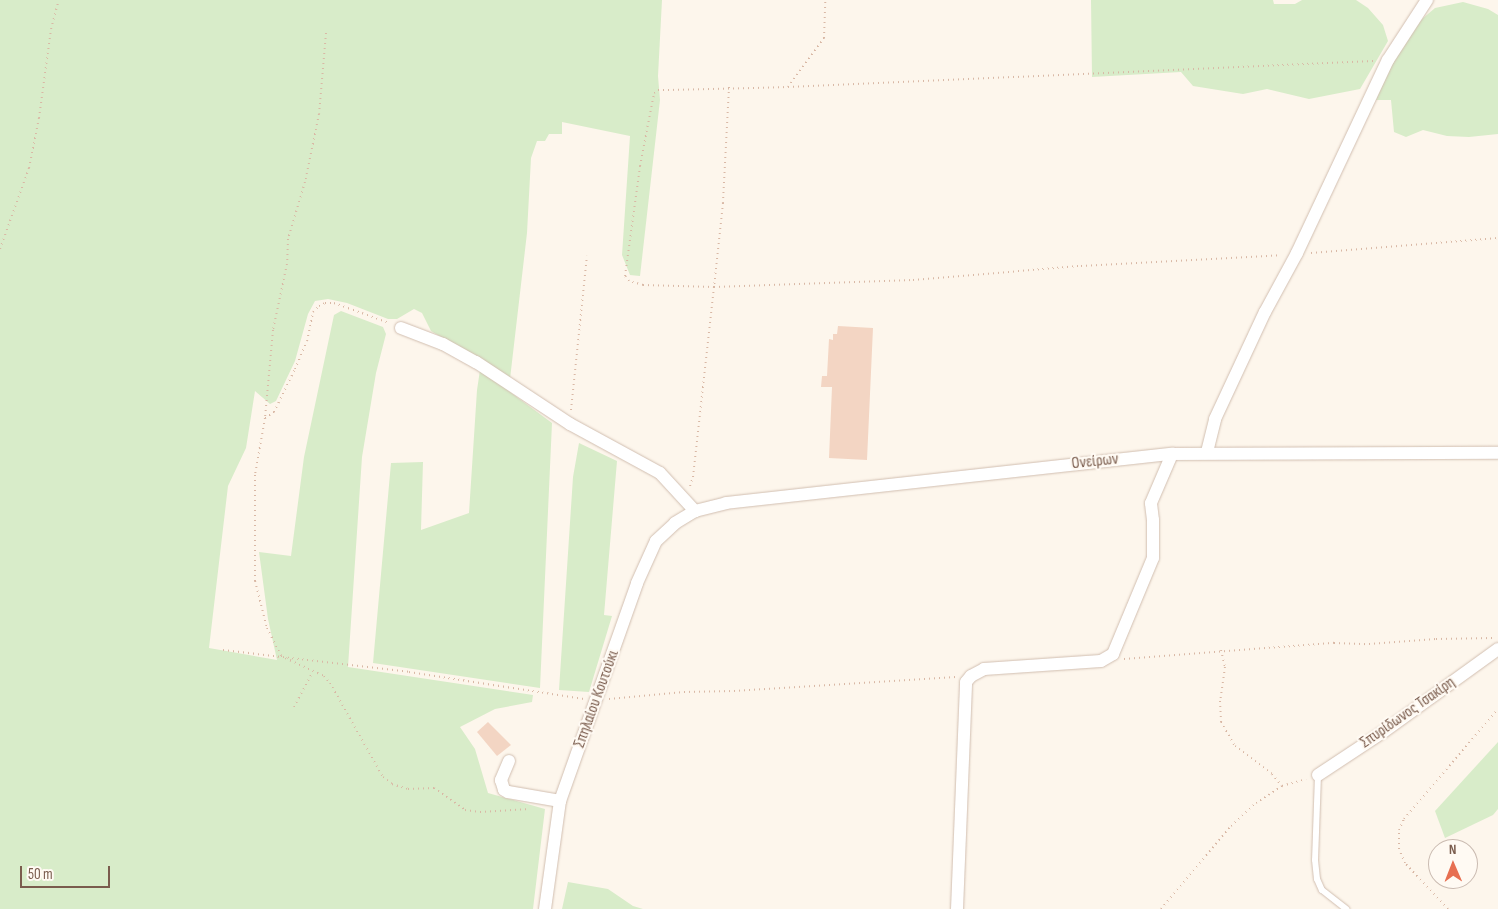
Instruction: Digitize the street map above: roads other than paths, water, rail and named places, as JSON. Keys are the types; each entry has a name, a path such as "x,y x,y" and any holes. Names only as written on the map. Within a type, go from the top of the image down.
{"street":[{"path":"1207,452 1215,418 1265,312 1297,253 1388,60 1427,0"},
{"path":"401,328 443,344 476,362 570,424 660,473 695,511"},
{"name":"Ονείρων","path":"695,511 726,503 1172,454 1207,452 1498,453"},
{"path":"958,909 966,682 970,676 984,669 1101,662 1113,654 1146,577 1152,558 1154,520 1151,503 1172,454"},
{"name":"Σπηλαίου Κουτούκι","path":"545,909 560,801 638,583 656,541 675,523 695,511"},
{"name":"Σπυρίδωνος Τσακίρη","path":"1318,775 1383,732 1498,649"},
{"path":"509,761 501,780 504,790 560,801"}],"lane":[{"path":"1318,775 1314,860 1317,879 1322,890 1346,909"}]}
